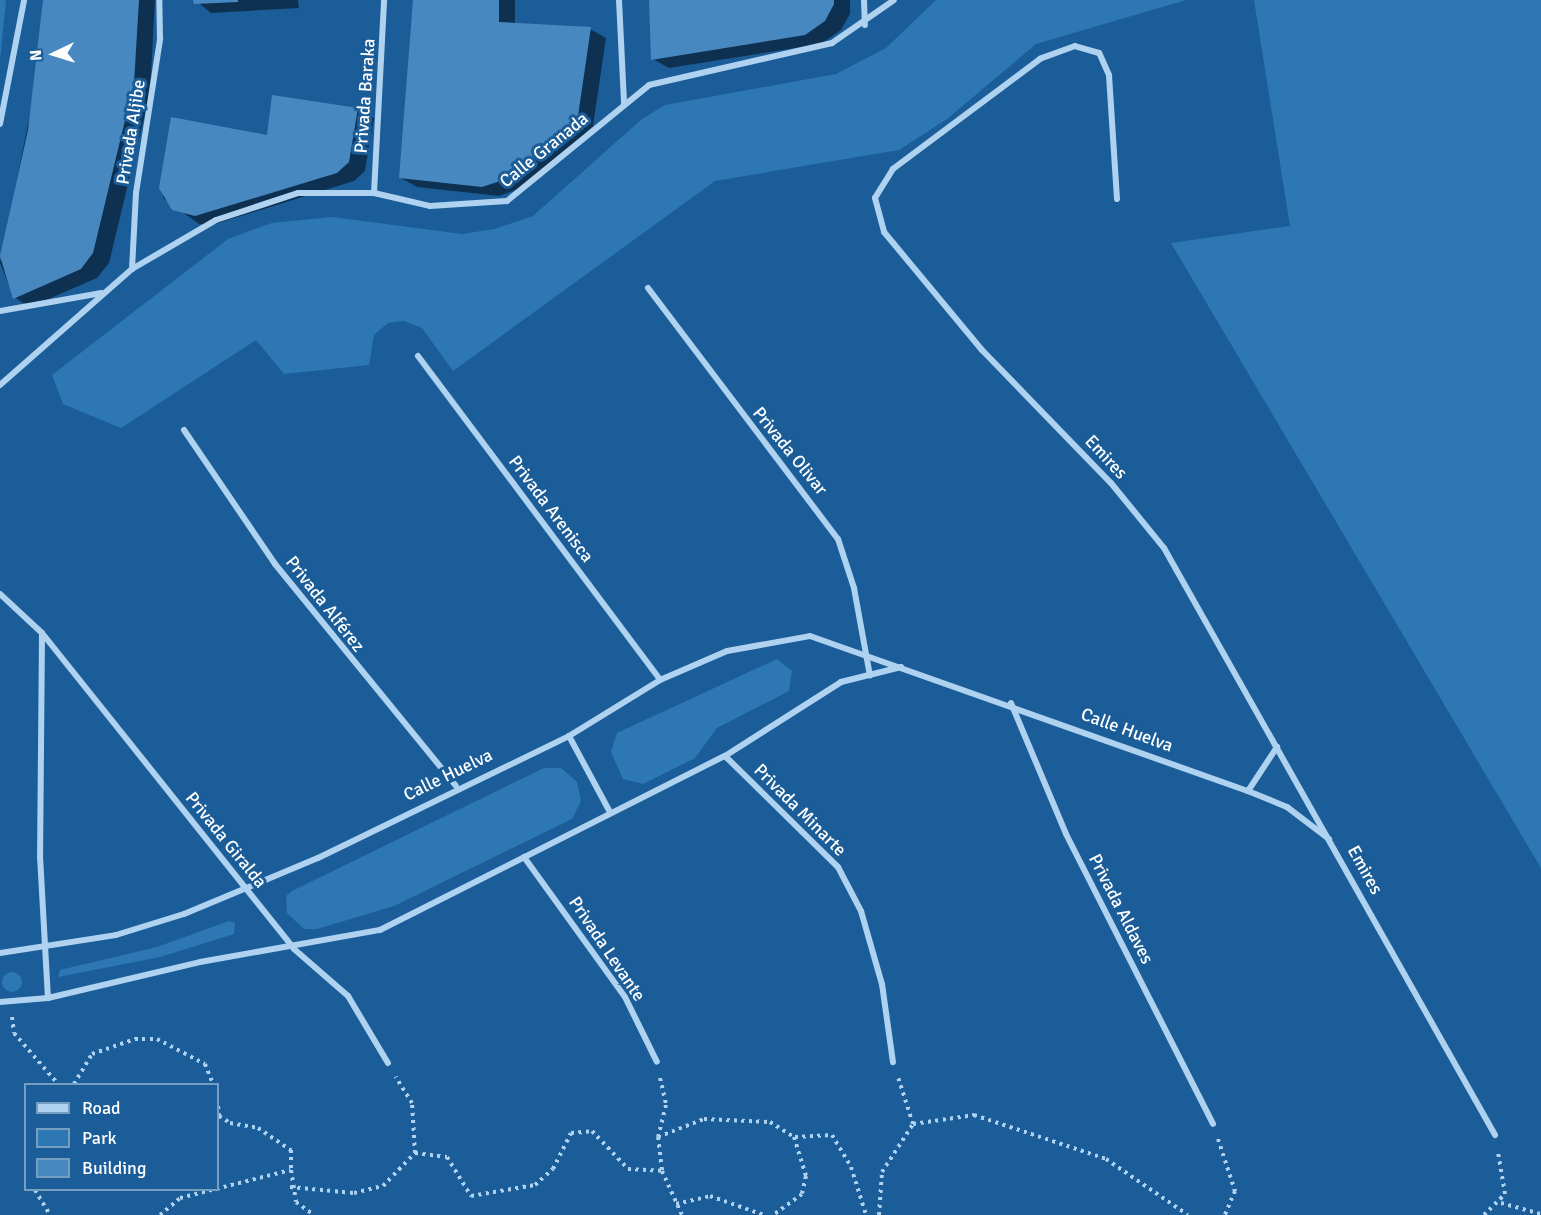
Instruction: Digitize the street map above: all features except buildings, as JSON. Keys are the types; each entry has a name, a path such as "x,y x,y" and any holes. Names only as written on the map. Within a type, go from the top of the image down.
{"street":[{"path":"0,124 24,0"},
{"name":"Privada Aljibe","path":"132,269 136,193 160,39 159,0"},
{"name":"Privada Baraka","path":"374,193 384,0"},
{"path":"619,0 624,103"},
{"path":"864,0 865,25"},
{"name":"Calle Granada","path":"0,385 132,269 257,203 298,194 374,193 430,207 507,201 624,103 670,76 832,43 865,25 894,0"},
{"name":"Emires","path":"1117,199 1109,75 1099,53 1075,46 1040,59 893,170 875,198 884,232 982,350 1111,483 1164,548 1332,842 1495,1136"},
{"name":"Privada Olivar","path":"648,288 838,539 868,653 870,676"},
{"name":"Calle Granada","path":"0,311 102,293"},
{"name":"Privada Arenisca","path":"418,356 660,680"},
{"name":"Privada Alférez","path":"184,430 275,564 456,786"},
{"name":"Privada Giralda","path":"0,594 42,633 294,948 348,996 388,1063"},
{"path":"42,633 44,947 48,998"},
{"name":"Calle Huelva","path":"0,953 116,935 246,889 456,786 570,736 660,680 763,640 810,636 868,653 901,667 1011,703 1248,791 1287,807 1332,842"},
{"path":"0,1002 48,998 200,962 294,948 380,930 725,756 842,682 901,667"},
{"name":"Privada Aldaves","path":"1011,703 1066,834 1213,1124"},
{"path":"570,736 610,812"},
{"path":"1248,791 1277,747"},
{"name":"Privada Minarte","path":"725,756 838,867 864,921 882,984 893,1062"},
{"name":"Privada Levante","path":"524,857 625,997 657,1062"}],"path":[{"path":"9,1001 14,1034 56,1083"},
{"path":"75,1083 92,1054 135,1039 157,1039 205,1064 213,1083"},
{"path":"657,1062 666,1104 658,1137 662,1171 682,1215"},
{"path":"893,1062 913,1124"},
{"path":"290,1187 354,1192 383,1186 415,1154 412,1103 388,1063"},
{"path":"879,1215 882,1172 913,1124 974,1115 1106,1159 1188,1215"},
{"path":"219,1116 230,1123 258,1128 291,1150 290,1187 296,1202 314,1215"},
{"path":"658,1137 704,1119 770,1122 794,1137 832,1135 851,1167 866,1215"},
{"path":"1213,1124 1235,1191 1225,1215"},
{"path":"415,1154 447,1157 471,1196 535,1185 553,1169 571,1133 592,1131 628,1169 662,1171"},
{"path":"1491,1215 1505,1194 1495,1136"},
{"path":"773,1215 802,1194 806,1176 794,1137"},
{"path":"219,1188 291,1170"},
{"path":"36,1191 50,1215"},
{"path":"160,1215 180,1198 208,1191"},
{"path":"676,1204 710,1196 765,1215"},
{"path":"1501,1203 1541,1214"},
{"path":"1484,1215 1495,1209"}],"green space":[{"path":"0,0 6,0 0,60"},
{"path":"936,0 1186,0 1036,44 947,119 899,150 715,181 453,371 422,328 404,321 388,323 374,335 369,365 284,374 256,340 121,428 63,404 52,375 228,239 272,223 332,217 462,234 495,229 533,216 642,119 665,105 836,74 886,48"},
{"path":"1254,0 1541,0 1541,868 1171,243 1290,226"},
{"path":"777,659 792,671 789,691 717,728 695,758 643,784 623,779 611,752 617,733"},
{"path":"544,768 561,768 577,782 581,801 572,819 394,906 317,929 304,929 287,913 286,896 292,891"},
{"path":"229,921 235,923 234,934 160,957 58,977 60,970 157,947"},
{"path":"12,972 19,975 22,982 19,989 12,992 5,989 2,982 5,975"}]}
